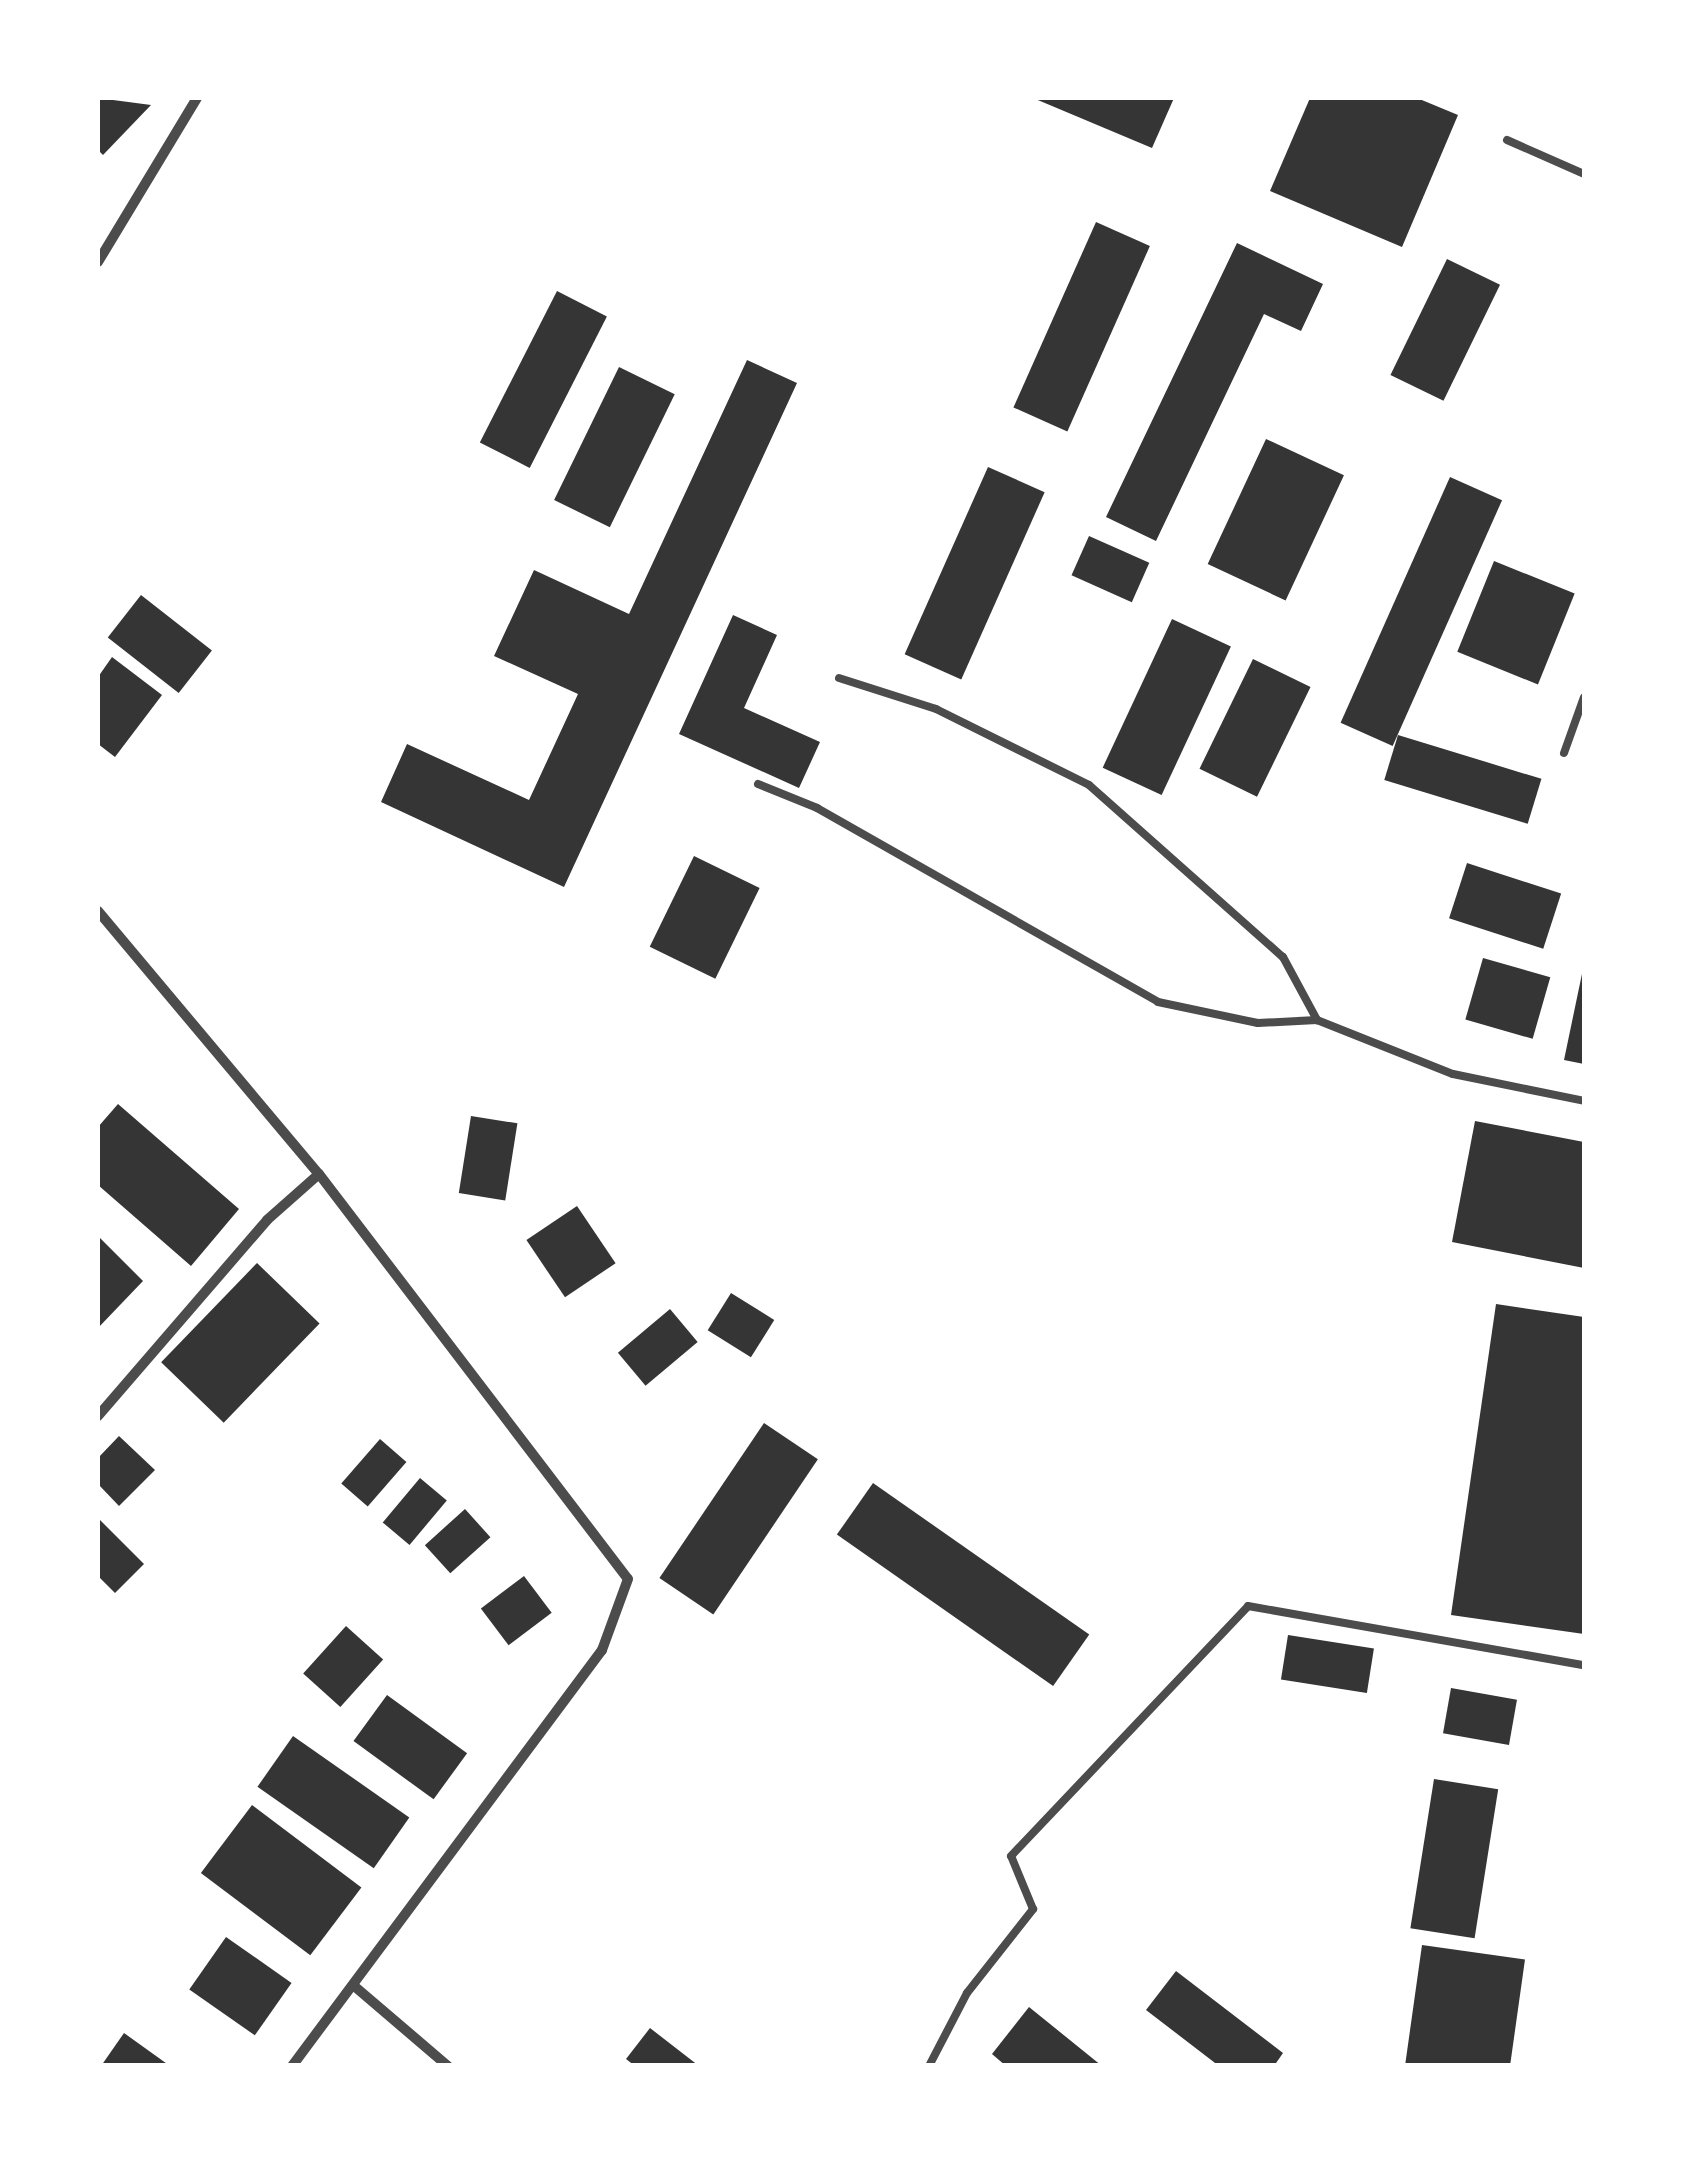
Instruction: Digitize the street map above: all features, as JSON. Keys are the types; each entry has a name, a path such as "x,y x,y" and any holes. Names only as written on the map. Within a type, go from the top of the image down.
{"street":[{"path":"98,262 197,98"},
{"path":"98,911 318,1174 628,1579 602,1650 292,2066"},
{"path":"98,1416 266,1220 318,1174"},
{"path":"353,1985 448,2066"}],"lane":[{"path":"1507,140 1584,174"},
{"path":"840,678 936,708 1090,785 1283,957 1317,1020"},
{"path":"1564,753 1584,696"},
{"path":"758,784 817,808 1158,1002 1258,1023 1317,1020 1453,1074 1584,1101"},
{"path":"929,2066 967,1993 1034,1909 1010,1856 1248,1606 1584,1665"}],"building":[{"path":"98,98 151,105 103,155 98,150"},
{"path":"1033,98 1174,98 1152,148"},
{"path":"1310,98 1417,98 1458,115 1402,247 1270,191"},
{"path":"1096,222 1150,246 1067,431 1013,407"},
{"path":"1237,243 1323,284 1301,331 1264,314 1156,541 1106,517"},
{"path":"1447,259 1500,285 1443,401 1390,375"},
{"path":"557,291 607,316 530,468 480,442"},
{"path":"747,360 797,383 564,887 381,802 407,744 529,800 578,694 494,656 534,570 629,614"},
{"path":"619,367 675,394 610,527 554,500"},
{"path":"1266,439 1344,475 1286,600 1208,564"},
{"path":"988,467 1045,492 961,679 905,654"},
{"path":"1450,477 1502,500 1393,746 1341,723"},
{"path":"1089,536 1149,563 1132,602 1072,575"},
{"path":"1494,561 1575,594 1538,684 1457,652"},
{"path":"141,595 212,650 179,693 108,638"},
{"path":"733,615 777,635 744,708 820,742 799,788 679,734"},
{"path":"1172,619 1231,646 1162,795 1103,768"},
{"path":"112,657 162,695 115,757 98,744 98,677"},
{"path":"1253,659 1311,687 1257,797 1200,769"},
{"path":"1398,735 1541,779 1528,824 1384,780"},
{"path":"694,856 760,888 715,979 650,947"},
{"path":"1467,863 1561,894 1543,949 1449,918"},
{"path":"1483,958 1550,977 1533,1039 1465,1020"},
{"path":"1584,969 1584,1064 1564,1060"},
{"path":"118,1104 239,1209 191,1266 98,1185 98,1127"},
{"path":"471,1116 517,1123 505,1200 459,1193"},
{"path":"1475,1121 1584,1142 1584,1268 1452,1242"},
{"path":"577,1206 616,1263 565,1297 526,1240"},
{"path":"98,1236 143,1281 98,1328"},
{"path":"257,1263 320,1323 224,1423 161,1362"},
{"path":"731,1293 774,1320 751,1357 708,1330"},
{"path":"1496,1304 1584,1317 1584,1634 1451,1615"},
{"path":"670,1309 698,1342 646,1386 618,1353"},
{"path":"764,1423 818,1459 713,1614 659,1578"},
{"path":"119,1436 155,1470 119,1506 98,1484 98,1458"},
{"path":"380,1439 406,1462 368,1506 341,1484"},
{"path":"420,1478 447,1500 410,1545 383,1522"},
{"path":"873,1483 1089,1634 1053,1686 837,1535"},
{"path":"465,1509 490,1537 450,1573 425,1545"},
{"path":"98,1518 144,1564 115,1593 98,1576"},
{"path":"524,1576 552,1613 509,1645 481,1608"},
{"path":"346,1626 383,1659 340,1707 303,1674"},
{"path":"1288,1635 1374,1649 1367,1693 1281,1679"},
{"path":"1451,1688 1517,1700 1509,1745 1443,1733"},
{"path":"387,1695 467,1753 434,1799 353,1741"},
{"path":"293,1736 409,1817 374,1868 257,1787"},
{"path":"1434,1779 1498,1789 1475,1938 1410,1928"},
{"path":"252,1805 361,1887 310,1955 201,1873"},
{"path":"226,1937 292,1983 255,2035 189,1989"},
{"path":"1422,1945 1525,1959 1510,2066 1405,2066"},
{"path":"1176,1971 1283,2053 1274,2066 1219,2066 1146,2010"},
{"path":"1029,2007 1102,2066 1006,2066 992,2054"},
{"path":"650,2028 699,2066 635,2066 626,2059"},
{"path":"124,2033 170,2066 101,2066"}]}
